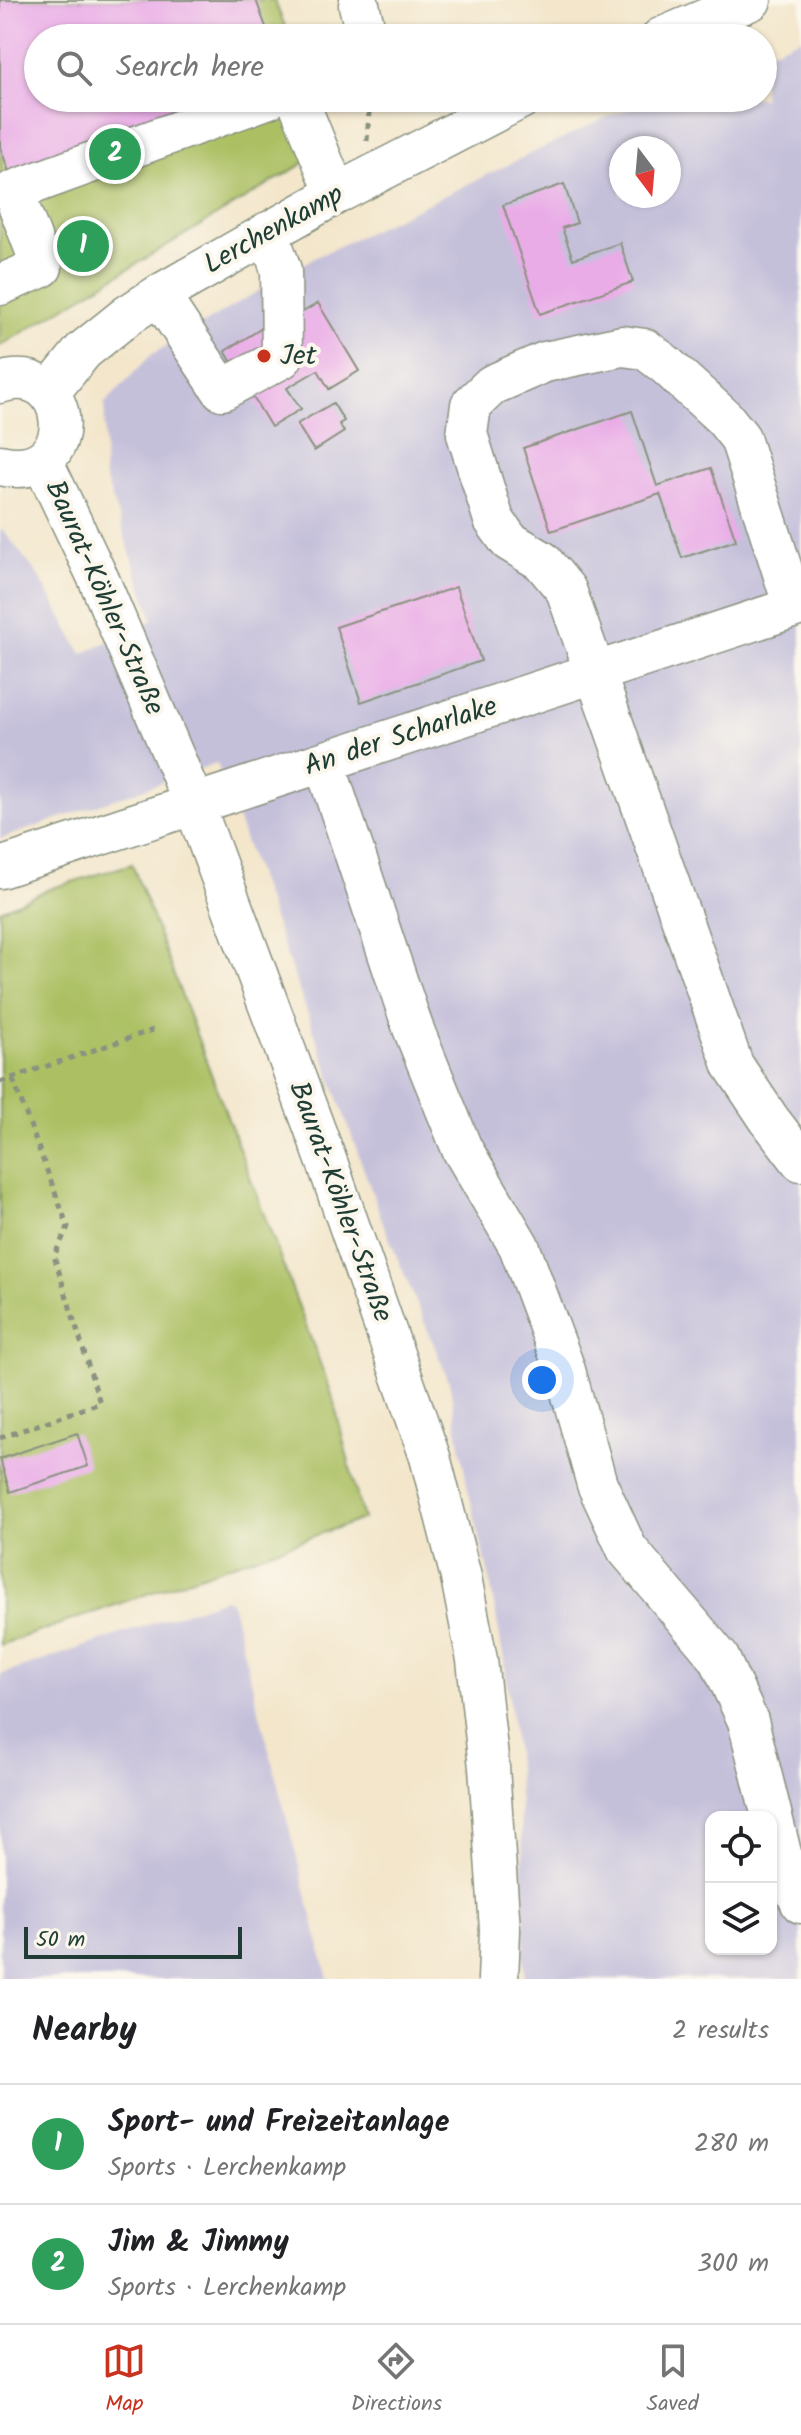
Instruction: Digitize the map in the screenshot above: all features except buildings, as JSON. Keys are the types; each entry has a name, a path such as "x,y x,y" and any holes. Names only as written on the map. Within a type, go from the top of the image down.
{"street":[{"path":"694,24 751,0"},
{"path":"0,285 42,267 13,191 230,112"},
{"path":"303,112 336,194"},
{"name":"Lerchenkamp","path":"49,393 83,351 159,295 336,194 495,112"},
{"path":"159,295 222,390 282,358 281,270 268,232"},
{"path":"797,606 740,438 724,418 645,349 622,346 545,362 492,385 471,405 467,434 494,520 509,541 542,561 566,590 733,1065 801,1161"},
{"path":"0,383 10,379 37,384 49,393 58,406 61,421 60,436 42,460 29,467 0,465"},
{"name":"Baurat-Köhler-Straße","path":"42,460 93,566 194,804 328,1165 430,1457 461,1577 477,1660 489,1767 500,1930 498,1979"},
{"name":"An der Scharlake","path":"0,868 797,606"},
{"path":"324,762 413,1028 462,1149 519,1246 564,1367 597,1484 627,1549 719,1658 748,1721 785,1869 801,1903"}],"path":[{"path":"0,1082 153,1030"},
{"path":"0,1438 100,1403 54,1256 68,1227 12,1077"}],"shaded area":[{"path":"801,38 801,1979 524,1979 523,1855 516,1754 505,1666 449,1381 385,1228 217,763 0,839 0,529 38,575 82,654 153,620 104,475 105,403 151,355 310,260 620,112 777,112 777,48"},
{"path":"224,1599 231,1602 328,1979 0,1979 0,1675"}],"green space":[{"path":"0,0 274,0 284,24 24,24 24,112 320,112 334,145 0,346"},
{"path":"132,864 332,1395 363,1519 0,1645 0,910 52,888"}],"place":[{"name":"Jim & Jimmy","path":"115,154"},
{"name":"Sport- und Freizeitanlage","path":"83,246"},
{"name":"Jet","path":"264,356"}]}
